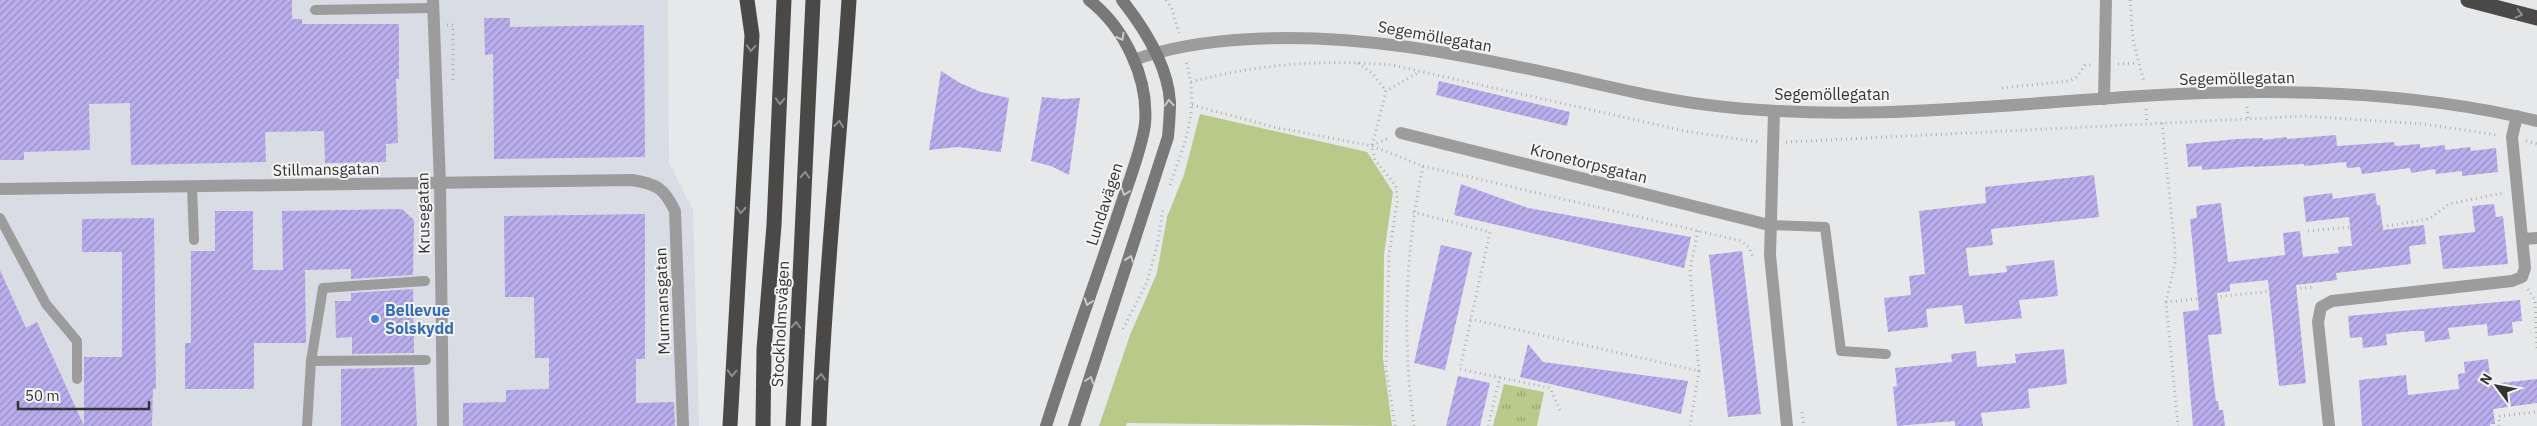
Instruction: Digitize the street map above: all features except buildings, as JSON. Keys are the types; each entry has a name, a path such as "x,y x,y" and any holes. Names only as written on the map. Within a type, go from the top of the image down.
{"highway":[{"path":"730,426 752,35 748,0"},
{"name":"Stockholmsvägen","path":"763,426 764,349 774,225 784,0"},
{"name":"Stockholmsvägen","path":"793,426 813,0"},
{"path":"819,426 830,227 844,85 848,0"},
{"path":"2468,0 2537,18"}],"main road":[{"name":"Lundavägen","path":"1046,426 1104,256 1145,124 1142,93 1134,60 1113,23 1090,0"},
{"path":"1074,426 1148,207 1168,137 1170,100 1156,52 1145,30 1122,0"}],"street":[{"path":"2104,98 2106,0"},
{"name":"Krusegatan","path":"433,4 440,184 443,426"},
{"name":"Segemöllegatan","path":"1134,60 1156,52 1182,46 1235,40 1327,37 1384,43 1438,52 1706,105 1774,111 1811,113 1917,111 2146,96 2351,94 2414,100 2517,116 2537,121"},
{"path":"1774,111 1769,225 1770,255 1787,426"},
{"path":"2330,426 2318,322 2321,307 2332,301 2512,281 2522,277 2525,268 2523,239 2512,137 2517,116"},
{"name":"Kronetorpsgatan","path":"1401,134 1769,225"},
{"name":"Stillmansgatan","path":"0,189 632,180 652,183"},
{"name":"Murmansgatan","path":"652,183 667,195 675,211 683,426"},
{"path":"2523,239 2537,238"}],"lane":[{"path":"315,10 399,4 433,4"},
{"path":"192,187 194,240"},
{"path":"0,218 46,304 77,341 77,379"},
{"path":"1769,225 1825,227 1841,352 1886,354"},
{"path":"307,426 311,361 323,288 425,281"},
{"path":"311,361 426,360"}],"path":[{"path":"2130,0 2129,11 2146,96 2146,123 2304,116 2351,118 2424,124 2512,137 2537,144"},
{"path":"2002,88 2069,81 2077,77 2085,65 2138,62"},
{"path":"1358,63 1373,74 1386,91"},
{"path":"1168,190 1185,144 1192,105 1191,82 1286,64 1358,63 1392,65 1420,71 1386,91 1372,146 1375,160 1396,186 1397,202 1389,256 1386,368 1395,426"},
{"path":"1192,105 1274,127 1372,146 1423,166 1741,241 1749,248 1754,257"},
{"path":"2247,107 2248,118"},
{"path":"2162,123 2175,250 2166,302 2178,426"},
{"path":"1414,426 1407,379 1406,304 1413,212 1423,166"},
{"path":"2308,231 2351,227 2364,230 2429,219 2449,204 2518,190"},
{"path":"1121,333 1147,282 1158,242 1160,216 1165,199"},
{"path":"1413,212 1490,232 1460,369 1550,388 1560,410"},
{"path":"1690,426 1699,370 1690,270 1698,231"},
{"path":"2522,277 2535,300 2537,349"},
{"path":"2166,302 2313,287"},
{"path":"1470,319 1699,370"},
{"path":"1488,426 1500,377"},
{"path":"2499,426 2498,416 2537,412"}],"shaded area":[{"path":"0,0 668,0 669,163 693,210 699,426 0,426"}],"green space":[{"path":"1200,114 1367,152 1393,192 1384,254 1383,358 1392,426 1127,423 1126,426 1099,426 1130,335 1157,273 1167,217 1184,175"},
{"path":"1504,384 1544,392 1537,426 1493,426"}],"place":[{"name":"Bellevue Solskydd","path":"375,319"}]}
